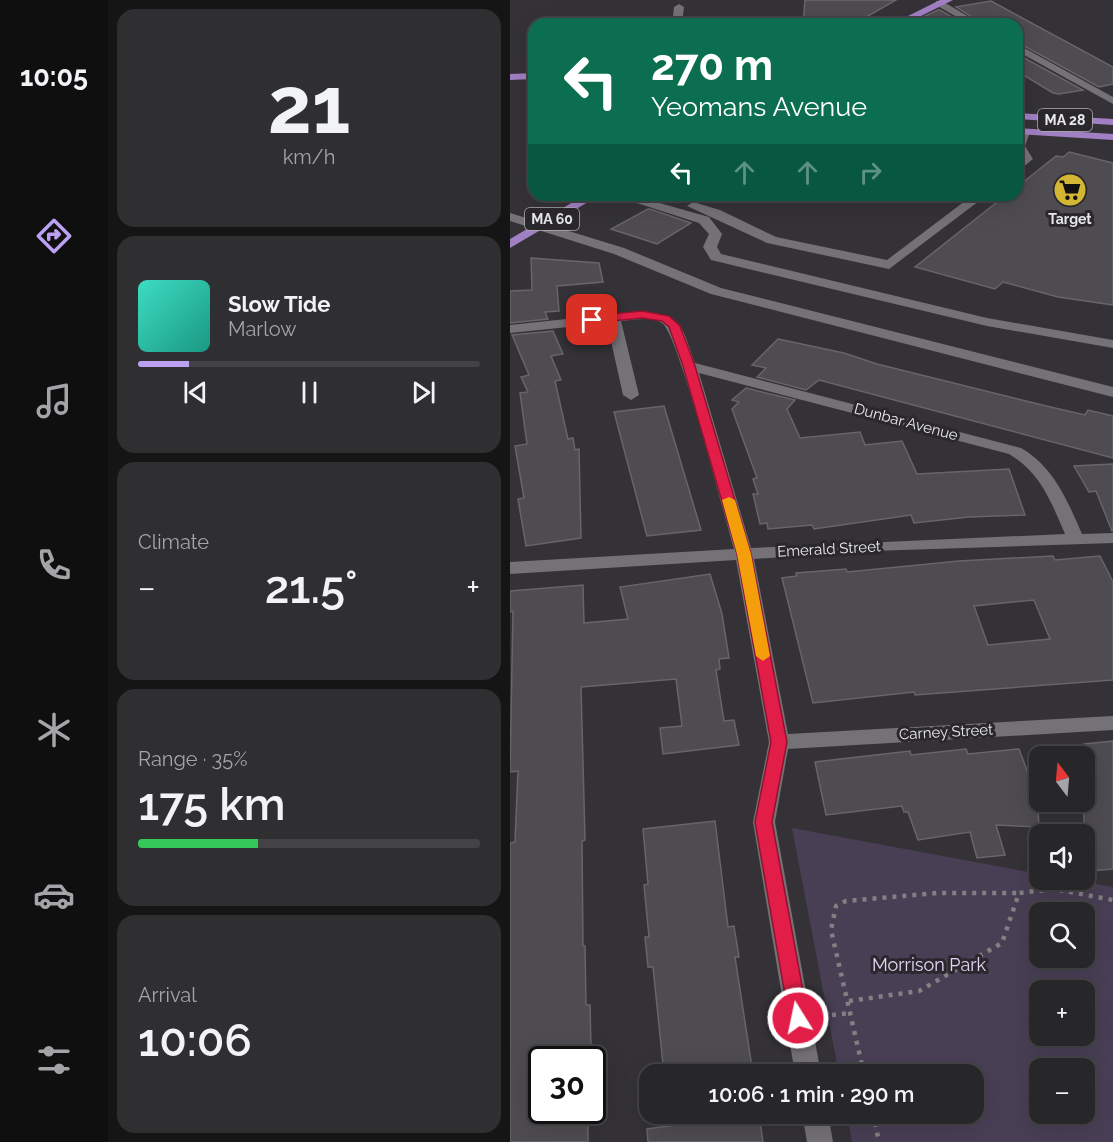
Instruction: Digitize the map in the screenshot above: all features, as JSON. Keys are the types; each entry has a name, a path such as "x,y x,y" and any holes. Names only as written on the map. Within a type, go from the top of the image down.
{"main road":[{"path":"908,18 943,2"},
{"path":"510,76 528,76"},
{"path":"510,87 528,87"},
{"name":"MA 28","path":"1023,116 1113,122"},
{"name":"MA 28","path":"1023,132 1113,137"},
{"name":"MA 60","path":"510,244 584,201"}],"street":[{"path":"943,2 967,18"},
{"path":"678,18 679,7"},
{"path":"1023,50 1112,99"},
{"path":"639,201 704,220 716,234 710,247 716,257 987,322 1113,344"},
{"path":"678,201 716,213 772,240 889,265 973,201"},
{"path":"510,217 619,251 716,291 1113,392"},
{"path":"510,329 613,317 652,315 670,321 689,366 744,554 779,742 764,822 806,1064"},
{"path":"613,317 632,395"},
{"name":"Dunbar Avenue","path":"689,366 1015,451 1032,459 1041,470 1076,540"},
{"name":"Emerald Street","path":"510,568 872,546 1113,538"},
{"name":"Carney Street","path":"779,742 1113,723"},
{"path":"817,1124 820,1142"}],"path":[{"path":"862,1064 831,930 836,906 846,901 937,893 1019,893 1030,889 1048,888 1113,900"},
{"path":"849,1001 919,991 1002,943 1019,893"},
{"path":"875,1124 879,1142"}],"green space":[{"name":"Morrison Park","path":"792,828 1029,872 1029,890 1095,890 1095,884 1113,887 1113,1142 852,1142 849,1124 984,1124 984,1064 837,1064"}],"building":[{"path":"805,0 896,0 864,18 804,18"},
{"path":"991,1 1022,18 973,18 956,7"},
{"path":"940,10 954,18 923,18"},
{"path":"1023,18 1113,67 1113,84 1099,87 1023,45"},
{"path":"1023,57 1083,90 1053,93 1023,75"},
{"path":"1069,152 1113,163 1113,305 1058,297 1003,282 995,289 915,267 998,201 1023,201 1023,182 1056,156 1063,157"},
{"path":"648,209 691,223 657,244 611,229"},
{"path":"531,258 599,263 603,282 557,286 559,311 545,312 548,319 510,323 510,291 532,290"},
{"path":"553,331 563,354 551,356 561,380 555,381 568,439 573,438 575,450 579,449 581,538 526,546 518,499 524,498 515,446 527,444 520,393 528,392 521,377 529,375 512,335"},
{"path":"778,339 844,353 877,364 1085,415 1088,410 1113,416 1113,458 819,380 806,390 757,377 766,368 752,365"},
{"path":"746,388 795,400 787,409 800,438 860,432 865,445 902,441 917,474 1009,469 1025,515 969,517 914,523 911,515 814,529 812,525 768,529 767,523 760,524 753,494 758,494 753,479 757,478 732,409 739,402 732,400"},
{"path":"664,406 701,530 647,536 614,412"},
{"path":"1113,464 1112,531 1096,491 1089,492 1074,466"},
{"path":"1053,556 1055,560 1100,556 1113,582 1113,680 915,695 914,692 813,703 782,578 797,576 796,573 846,569 847,572 959,561","holes":["1034,600 1050,639 988,645 974,606"]},
{"path":"710,574 722,614 729,658 719,659 720,669 716,670 724,721 734,720 739,745 663,754 660,728 682,726 676,679 581,687 585,840 582,841 583,946 585,946 586,1005 590,1005 591,1046 528,1046 528,1124 588,1124 588,1142 510,1142 510,843 515,842 518,771 510,772 513,611 510,612 510,591 583,585 584,623 628,619 620,587"},
{"path":"1113,741 1113,869 1095,871 1095,824 1084,824 1084,812 1095,812 1095,746 1084,746 1084,744"},
{"path":"966,749 968,754 1019,749 1029,776 1029,812 1038,812 1039,824 1029,824 1029,827 996,825 1005,855 977,858 970,832 918,840 908,812 904,812 902,806 826,815 815,762 910,751 911,755"},
{"path":"715,821 728,927 734,926 739,957 735,957 751,1064 663,1064 653,967 648,967 645,937 649,937 644,885 648,884 643,829"},
{"path":"682,1124 761,1124 763,1142 648,1142 647,1129"}],"slow traffic":[{"path":"729,500 744,554 763,656"}],"place":[{"name":"Target","path":"1070,190"}],"route":[{"path":"592,320 631,315 652,315 665,318 674,326 689,366 744,554 779,742 764,822 798,1018"}]}
